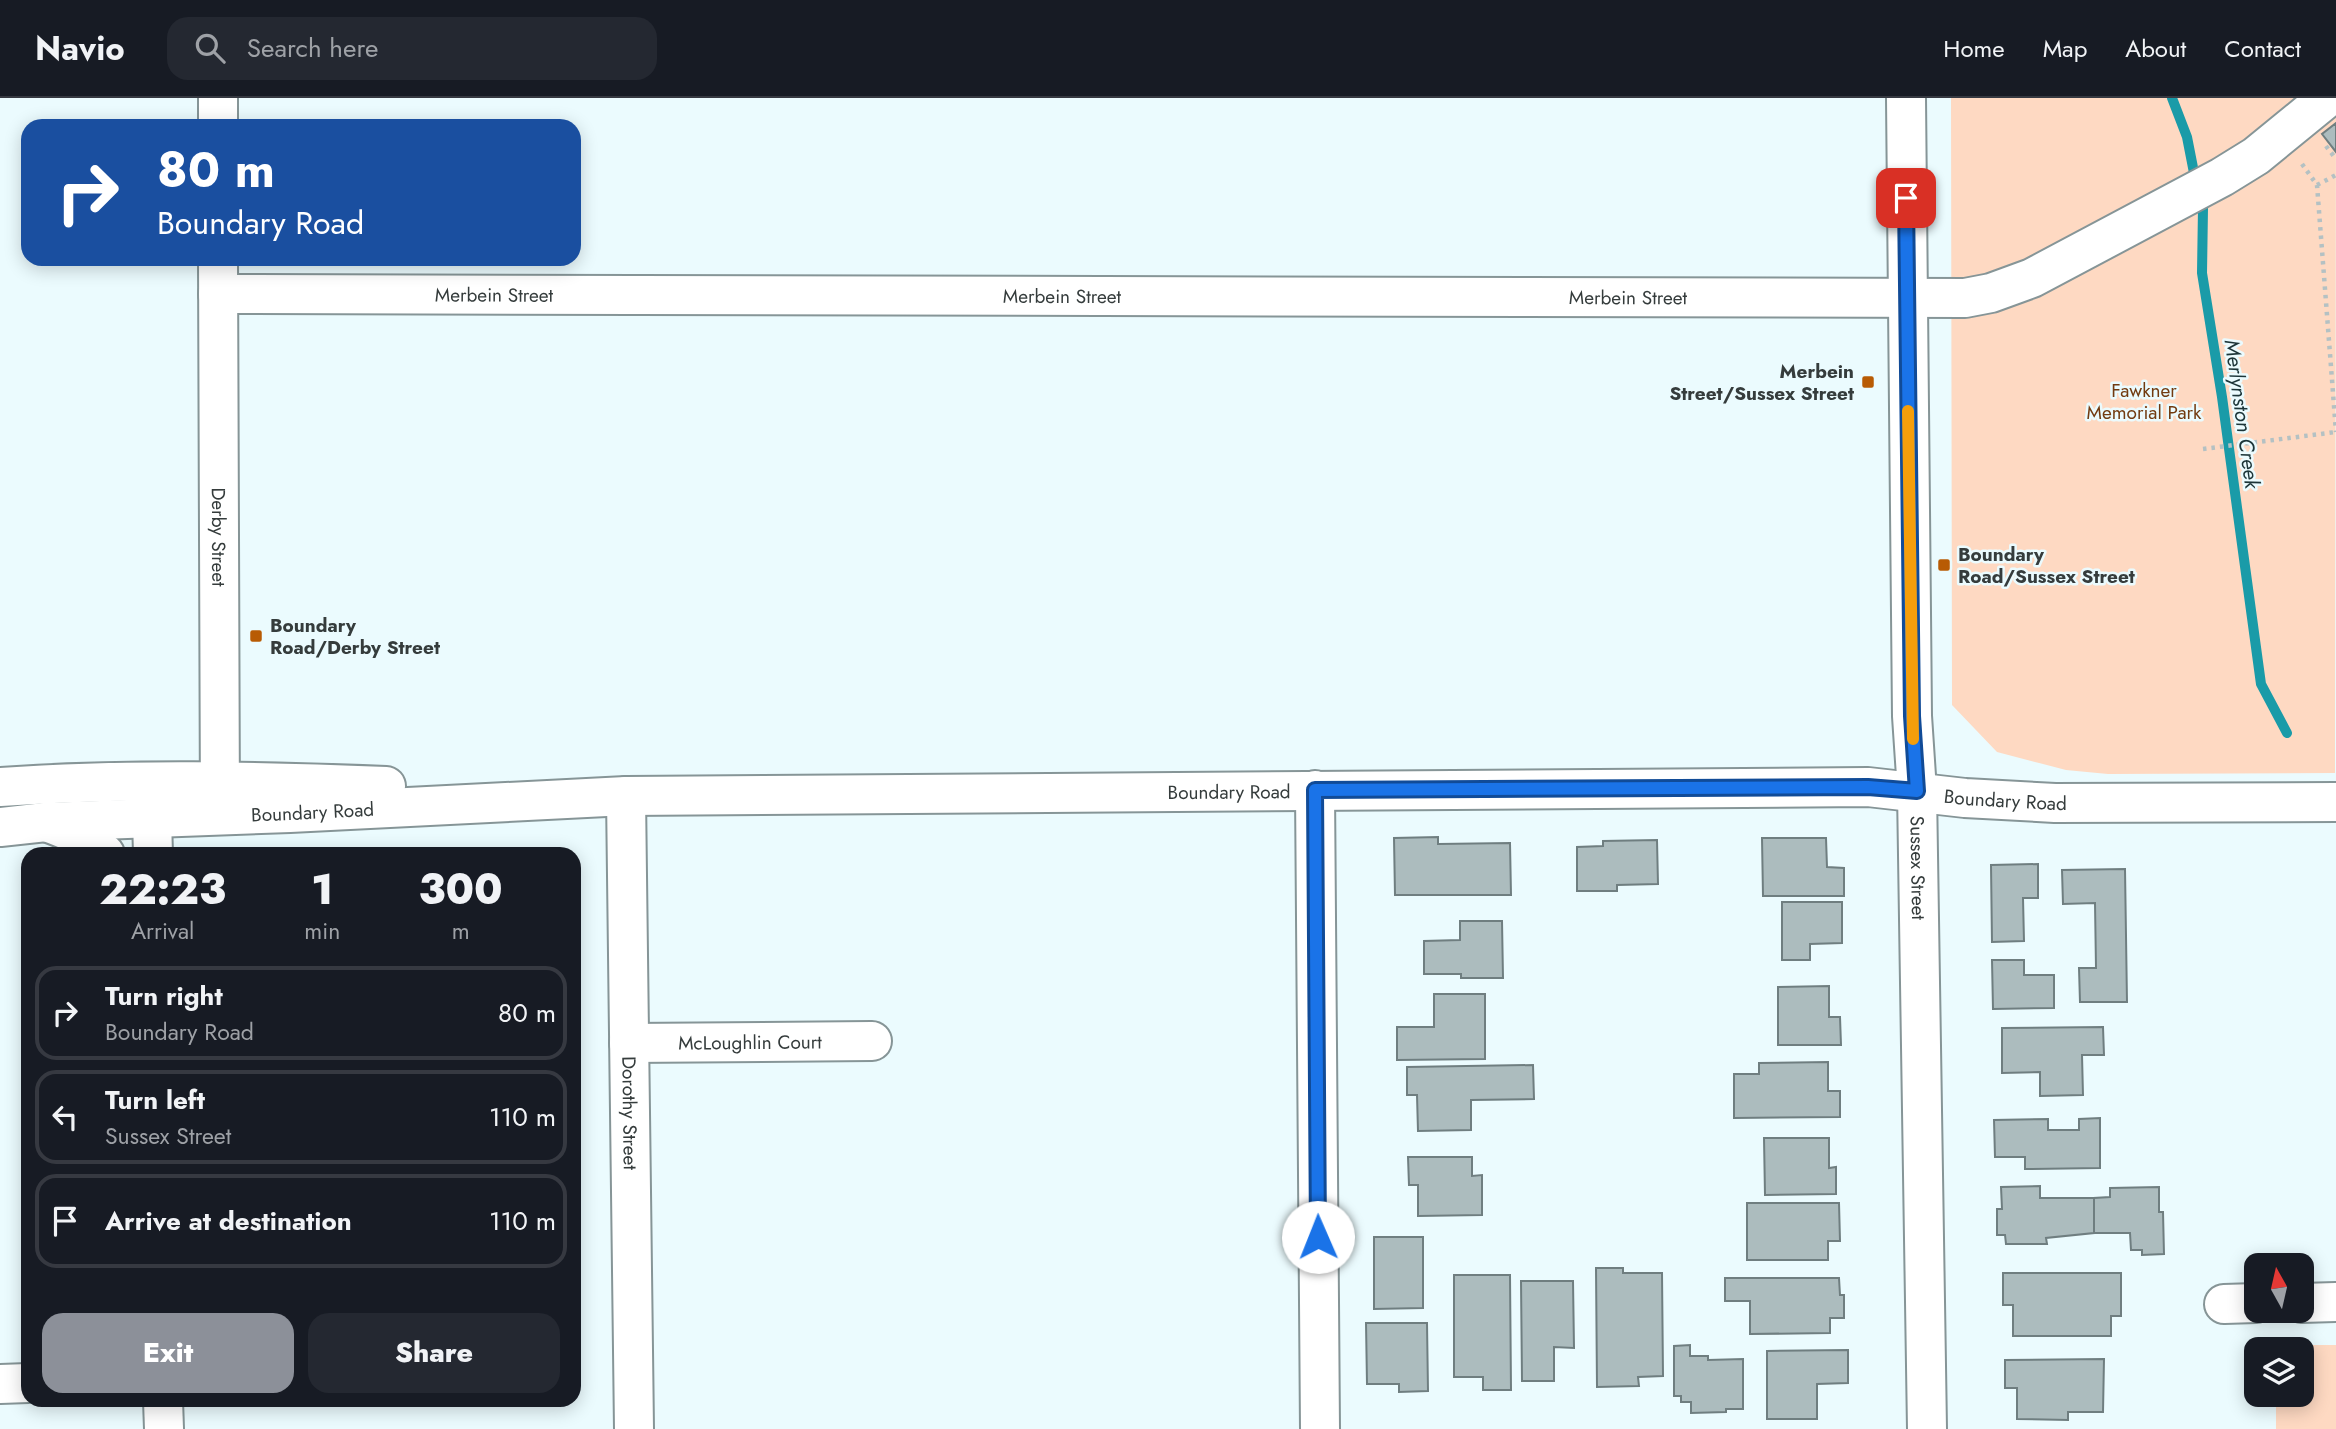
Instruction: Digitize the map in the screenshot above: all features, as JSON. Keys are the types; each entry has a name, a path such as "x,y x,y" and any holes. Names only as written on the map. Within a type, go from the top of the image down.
{"street":[{"path":"218,98 218,119"},
{"name":"Sussex Street","path":"1906,98 1912,716 1917,791 1927,1429"},
{"name":"Merbein Street","path":"218,276 1965,298 2001,290 2032,278 2222,177 2256,156 2327,98"},
{"name":"Derby Street","path":"218,276 220,799"},
{"name":"Boundary Road","path":"0,787 51,784 152,819"},
{"name":"Boundary Road","path":"0,827 46,822 152,819 220,799 1868,787 1965,798 2055,803 2336,802"},
{"path":"1315,790 1320,1429"},
{"name":"Dorothy Street","path":"626,796 634,1429"},
{"path":"46,822 77,834 97,847"},
{"name":"McLoughlin Court","path":"629,1043 872,1041"},
{"path":"2314,1303 2336,1302"},
{"path":"0,1384 21,1383"},
{"path":"163,1407 164,1429"}],"path":[{"path":"2203,449 2336,432 2317,185 2282,134"},
{"path":"2317,185 2336,175"}],"green space":[{"name":"Fawkner Memorial Park","path":"1951,98 2336,98 2335,773 2108,774 2066,770 1997,752 1952,705"},
{"path":"2314,1345 2336,1345 2336,1429 2276,1429 2276,1407 2314,1407"}],"building":[{"path":"2336,123 2336,152 2322,134"},
{"path":"1438,837 1438,844 1510,843 1511,895 1395,895 1394,838"},
{"path":"1762,838 1826,838 1827,867 1844,868 1844,896 1763,896"},
{"path":"1657,840 1658,884 1617,885 1617,891 1577,891 1577,847 1603,846 1603,841"},
{"path":"2038,864 2038,898 2023,898 2024,941 1992,942 1991,865"},
{"path":"2125,869 2127,1002 2080,1002 2079,968 2096,968 2095,903 2063,904 2062,870"},
{"path":"1782,902 1842,902 1842,943 1810,944 1810,960 1782,960"},
{"path":"1460,921 1502,921 1503,978 1461,978 1461,974 1424,974 1424,941 1460,940"},
{"path":"1992,960 2024,960 2024,975 2054,975 2054,1008 1993,1009"},
{"path":"1829,986 1829,1017 1840,1017 1841,1045 1778,1045 1778,987"},
{"path":"1434,994 1485,994 1485,1059 1397,1060 1397,1027 1434,1027"},
{"path":"2103,1027 2104,1055 2082,1055 2083,1095 2040,1096 2040,1072 2002,1073 2002,1028"},
{"path":"1828,1062 1828,1091 1840,1091 1840,1117 1734,1118 1734,1074 1759,1074 1759,1063"},
{"path":"1533,1065 1534,1099 1471,1100 1471,1130 1418,1131 1417,1095 1407,1095 1407,1067"},
{"path":"2100,1118 2100,1168 2025,1169 2025,1157 1995,1157 1994,1120 2048,1119 2048,1130 2079,1130 2079,1119"},
{"path":"1764,1138 1829,1138 1829,1168 1836,1167 1836,1194 1765,1195"},
{"path":"1408,1157 1472,1157 1472,1176 1482,1175 1482,1215 1418,1216 1418,1185 1409,1185"},
{"path":"2040,1186 2040,1198 2094,1198 2094,1233 2046,1238 2047,1244 2006,1244 2005,1235 1997,1235 1997,1209 2002,1209 2001,1187"},
{"path":"2159,1187 2159,1212 2163,1212 2164,1254 2142,1255 2142,1250 2131,1250 2130,1233 2094,1233 2094,1198 2110,1197 2110,1188"},
{"path":"1747,1203 1839,1203 1840,1241 1828,1241 1828,1260 1747,1260"},
{"path":"1374,1237 1423,1237 1423,1308 1374,1309"},
{"path":"1596,1268 1623,1268 1623,1273 1662,1273 1663,1376 1638,1377 1639,1386 1597,1387"},
{"path":"2003,1273 2121,1273 2121,1316 2111,1316 2111,1336 2013,1336 2013,1305 2003,1305"},
{"path":"1454,1275 1510,1275 1511,1390 1483,1390 1483,1377 1454,1377"},
{"path":"1725,1278 1839,1278 1840,1295 1844,1295 1844,1318 1830,1318 1830,1333 1750,1334 1750,1301 1725,1301"},
{"path":"1521,1281 1573,1281 1574,1348 1554,1347 1554,1381 1522,1381"},
{"path":"1366,1323 1427,1323 1428,1391 1399,1392 1399,1384 1367,1384"},
{"path":"1690,1345 1690,1356 1708,1356 1708,1360 1743,1359 1743,1409 1691,1413 1691,1402 1681,1402 1681,1396 1674,1396 1674,1346"},
{"path":"1848,1350 1848,1383 1817,1384 1817,1419 1767,1419 1767,1351"},
{"path":"2104,1359 2103,1412 2068,1412 2068,1420 2017,1419 2017,1388 2005,1388 2005,1360"}],"waterway":[{"name":"Merlynston Creek","path":"2172,98 2187,137 2196,183"},
{"name":"Merlynston Creek","path":"2200,198 2203,208 2202,273 2222,397 2261,684 2287,733"}],"slow traffic":[{"path":"1908,411 1913,739"}],"place":[{"name":"Merbein Street/Sussex Street","path":"1868,382"},
{"name":"Boundary Road/Sussex Street","path":"1944,565"},
{"name":"Boundary Road/Derby Street","path":"256,636"}],"route":[{"path":"1318,1237 1315,790 1868,787 1917,791 1912,716 1906,198"}]}
